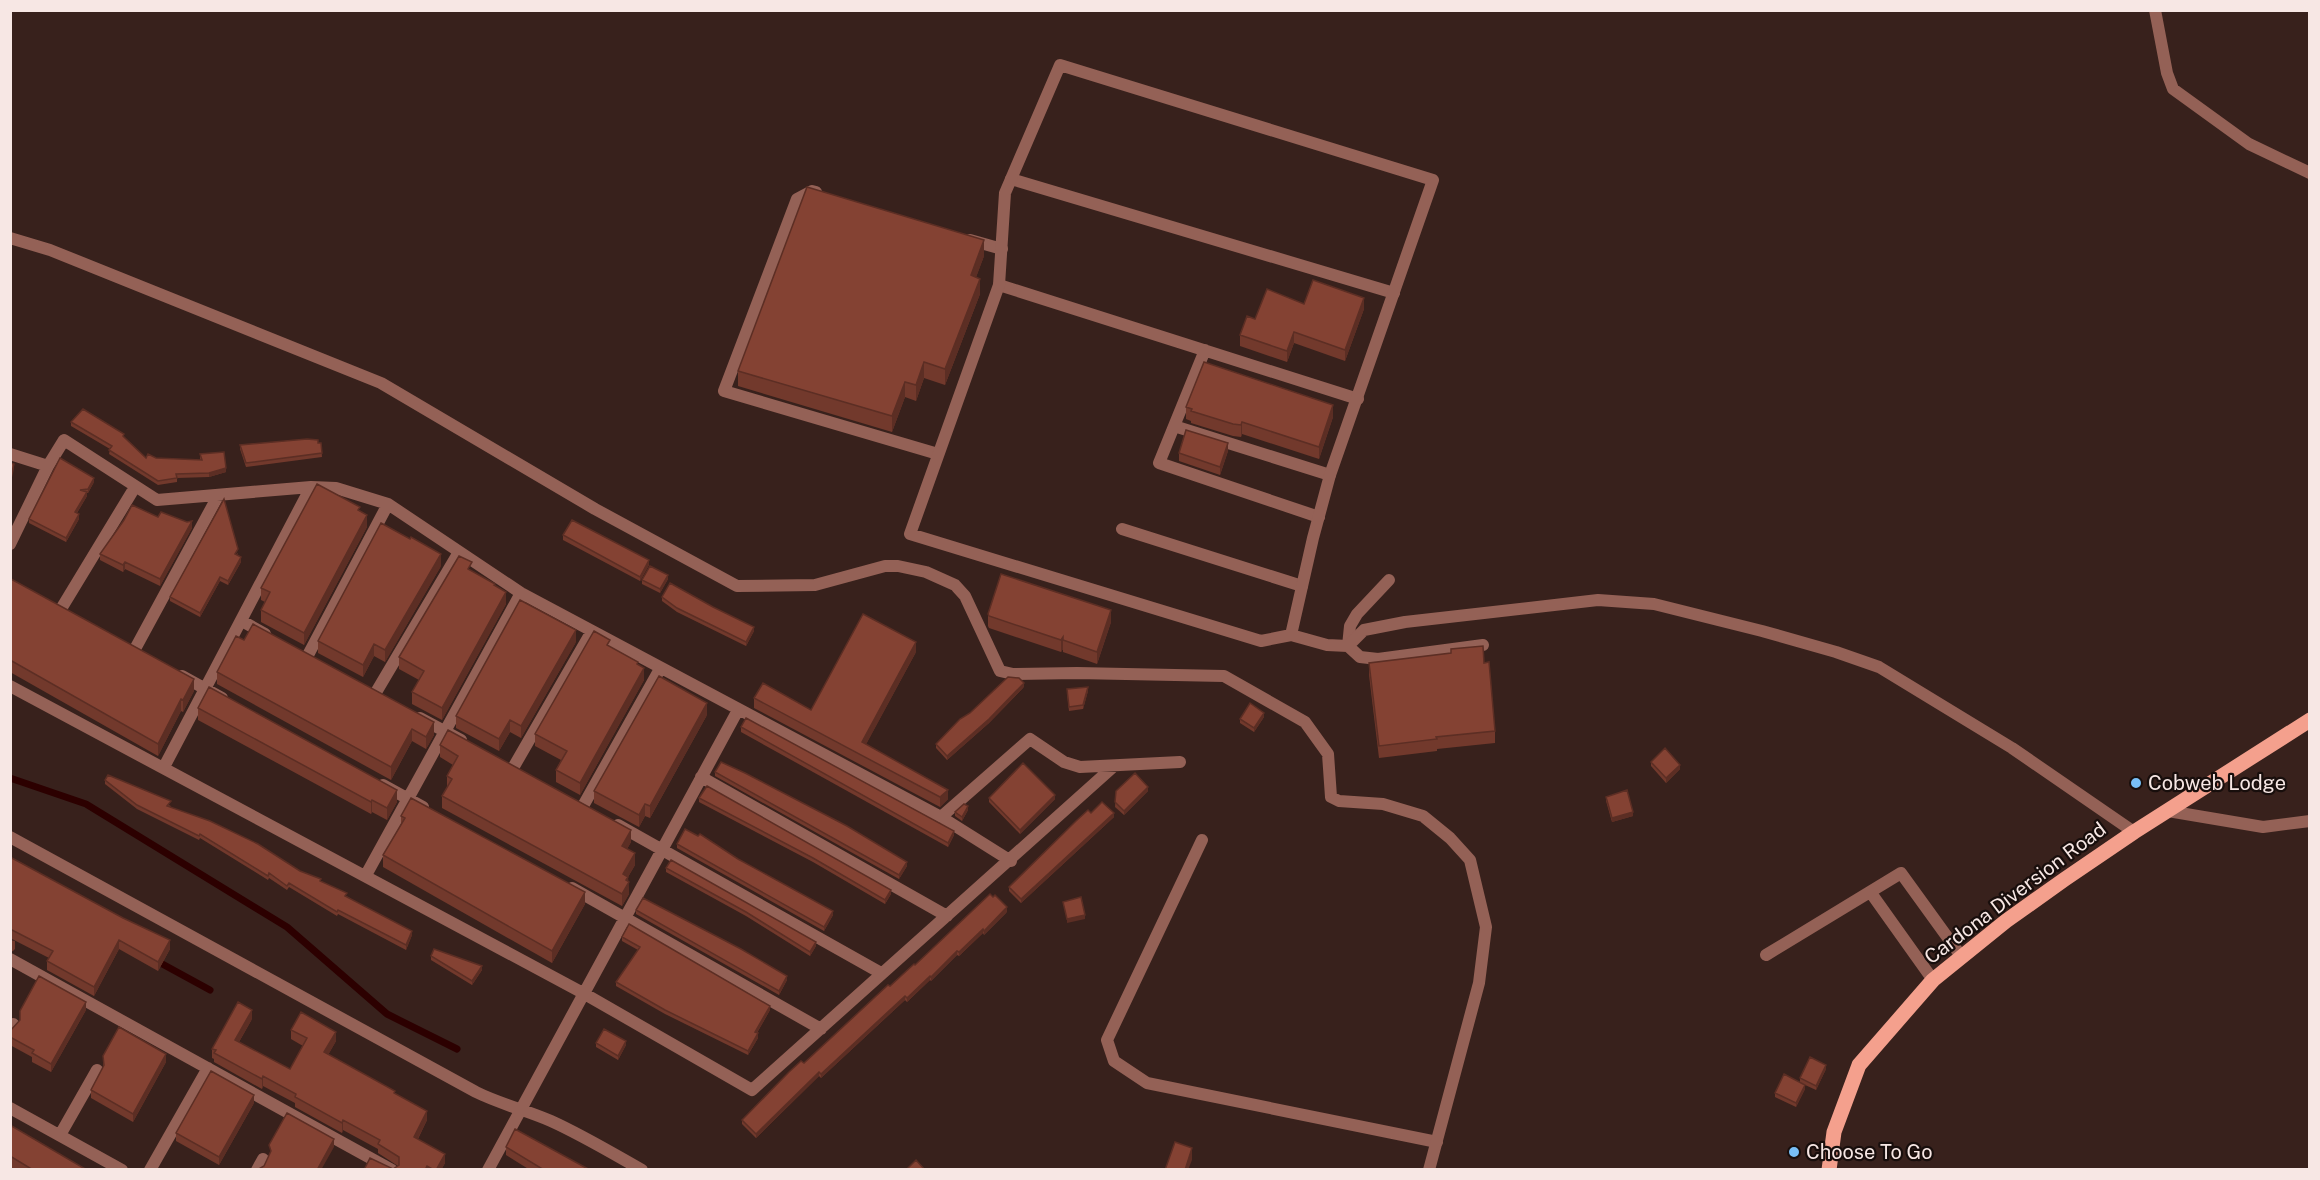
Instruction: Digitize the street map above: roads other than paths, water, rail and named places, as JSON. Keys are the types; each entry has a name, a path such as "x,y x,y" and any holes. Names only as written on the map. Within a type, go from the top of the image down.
{"main road":[{"name":"Cardona Diversion Road","path":"1829,1170 1834,1132 1859,1065 1933,980 2006,921 2134,832 2310,720"}],"street":[{"path":"2155,10 2167,73 2173,89 2249,144 2310,173"},
{"path":"1291,635 1330,475 1433,180 1060,65 1005,193 999,285 910,534 1261,641 1291,635 1327,645 1348,646 1360,657 1378,659 1483,645"},
{"path":"1011,179 1394,293"},
{"path":"823,195 812,191 797,199 724,391 938,454"},
{"path":"957,236 1002,249"},
{"path":"10,238 50,250 381,383 595,509 737,585 815,585 885,566 898,566 926,572 955,585 965,596 1000,671 1013,674 1224,676 1305,722 1328,754 1331,797 1339,801 1383,804 1423,816 1450,838 1470,861 1486,927 1482,961 1479,983 1429,1170"},
{"path":"999,285 1358,399"},
{"path":"1205,350 1159,463 1319,517"},
{"path":"1174,426 1330,475"},
{"path":"11,539 48,466 64,440 157,500 311,487 336,488 388,504 521,593 941,817 1011,861"},
{"path":"10,454 48,466"},
{"path":"61,608 135,487"},
{"path":"164,766 311,487"},
{"path":"136,649 218,496"},
{"path":"308,657 388,504"},
{"path":"1122,529 1302,586"},
{"path":"375,694 459,552"},
{"path":"1348,646 1350,626 1357,614 1389,580"},
{"path":"366,875 521,593"},
{"path":"1348,646 1364,630 1405,622 1599,600 1654,604 1762,631 1879,667 2012,748 2134,832"},
{"path":"242,621 279,642"},
{"path":"513,768 592,631"},
{"path":"660,669 588,809 881,973"},
{"path":"176,672 236,705"},
{"path":"10,686 164,766 583,993 752,1090 881,973 1011,861 1114,766"},
{"path":"404,710 474,747"},
{"path":"488,1170 738,710"},
{"path":"941,817 1030,739 1064,762 1080,767 1180,762"},
{"path":"367,777 438,815"},
{"path":"701,777 946,916"},
{"path":"2168,811 2263,827 2310,821"},
{"path":"10,837 476,1092 500,1104 520,1109 572,1131 642,1170"},
{"path":"1202,840 1107,1040 1114,1061 1147,1083 1437,1142"},
{"path":"1766,955 1901,873 1961,956"},
{"path":"562,883 821,1029"},
{"path":"1871,892 1933,980"},
{"path":"10,959 392,1170"},
{"path":"150,1170 208,1068"},
{"path":"60,1136 97,1070"},
{"path":"10,1108 122,1170"}],"waterway":[{"path":"10,778 86,804 287,927 387,1014 457,1049"},
{"path":"155,960 210,990"}],"place":[{"name":"Cobweb Lodge","path":"2136,783"},
{"name":"Choose To Go","path":"1794,1152"}]}
